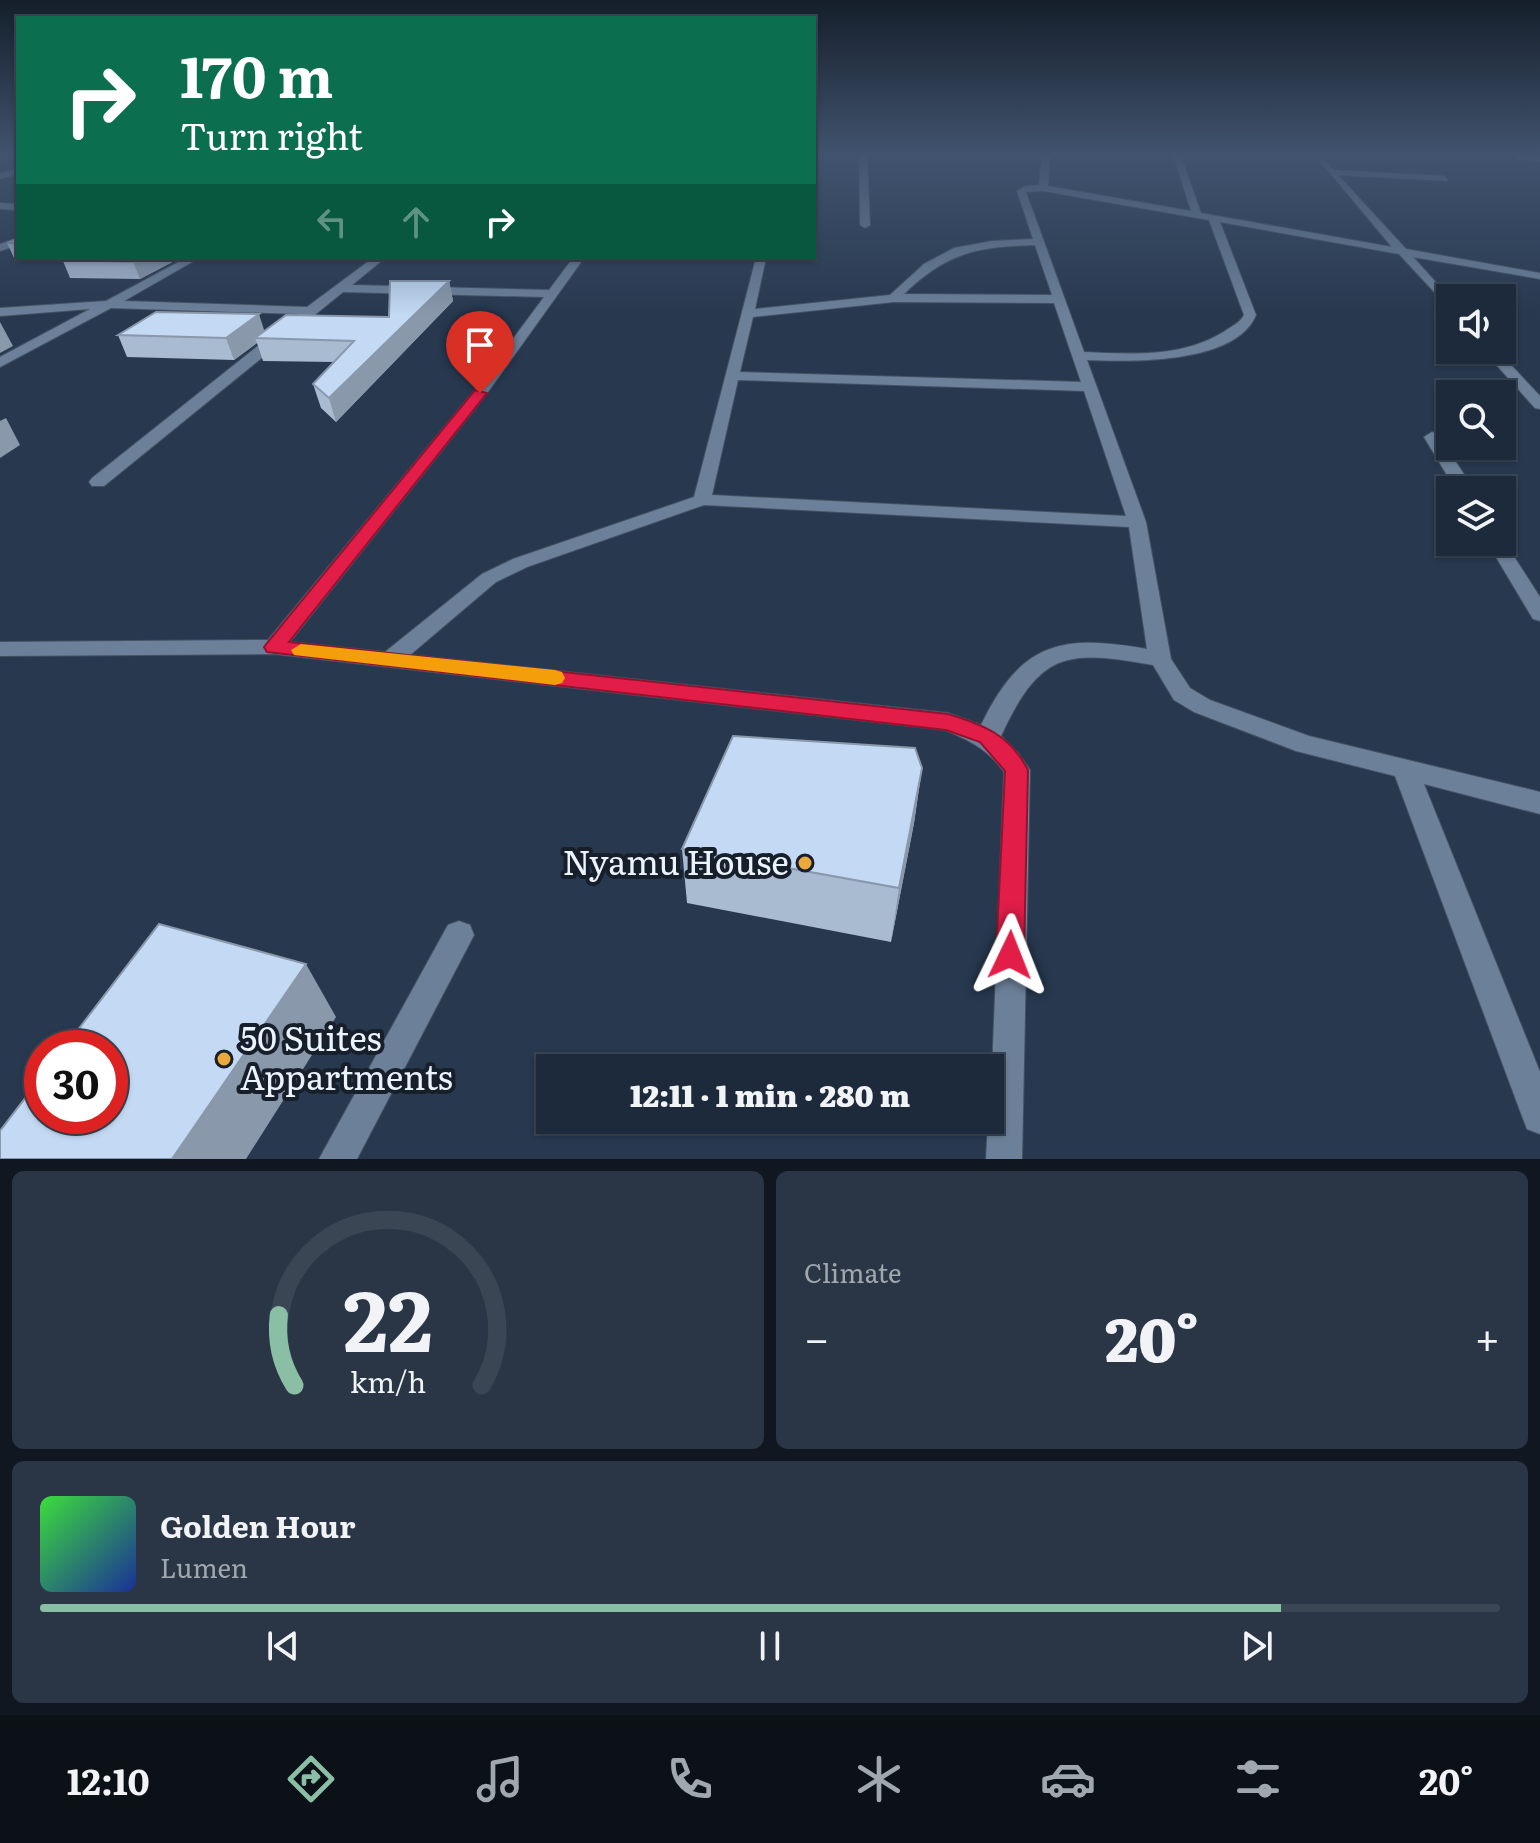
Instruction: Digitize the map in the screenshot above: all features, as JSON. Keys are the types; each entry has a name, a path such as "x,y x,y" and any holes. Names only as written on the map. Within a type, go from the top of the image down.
{"street":[{"path":"865,207 865,225"},
{"path":"1026,207 1056,299 1137,522 1160,659 1182,694 1202,706 1305,744 1540,803"},
{"path":"1145,207 1540,276"},
{"path":"1195,207 1198,217"},
{"path":"1363,207 1436,289"},
{"path":"1078,356 1155,358 1183,355 1206,349 1247,322 1250,315 1214,220"},
{"path":"894,298 922,268 955,250 996,243 1038,242"},
{"path":"0,363 190,260"},
{"path":"98,482 377,260"},
{"path":"274,647 480,393 578,260"},
{"path":"702,500 760,260"},
{"path":"340,288 553,294"},
{"path":"747,314 894,298 1056,299"},
{"path":"0,312 111,304 310,311"},
{"path":"1503,364 1540,405"},
{"path":"732,376 1089,387"},
{"path":"1432,437 1456,476"},
{"path":"389,660 489,578 520,563 702,500 1137,522"},
{"path":"1505,556 1540,614"},
{"path":"0,649 274,647 948,722 988,737 1003,750 1017,770 1004,1159"},
{"path":"988,737 1014,688 1042,657 1073,650 1107,650 1160,659"},
{"path":"1405,769 1540,1116"},
{"path":"337,1159 459,935"}],"building":[{"path":"62,260 136,260 133,262"},
{"path":"390,281 449,281 329,398 313,384 354,341 255,338 286,315 389,317"},
{"path":"156,312 259,314 226,338 118,335"},
{"path":"733,736 915,748 922,768 899,888 682,849"},
{"path":"159,924 306,964 172,1159 0,1159 0,1131 24,1100 24,1134 128,1134 128,1030 78,1030"}],"slow traffic":[{"path":"301,650 555,678"}],"place":[{"name":"Nyamu House","path":"805,863"},
{"name":"50 Suites Appartments","path":"224,1059"}],"route":[{"path":"480,393 274,647 948,722 988,737 1003,750 1017,770 1010,955"}]}
